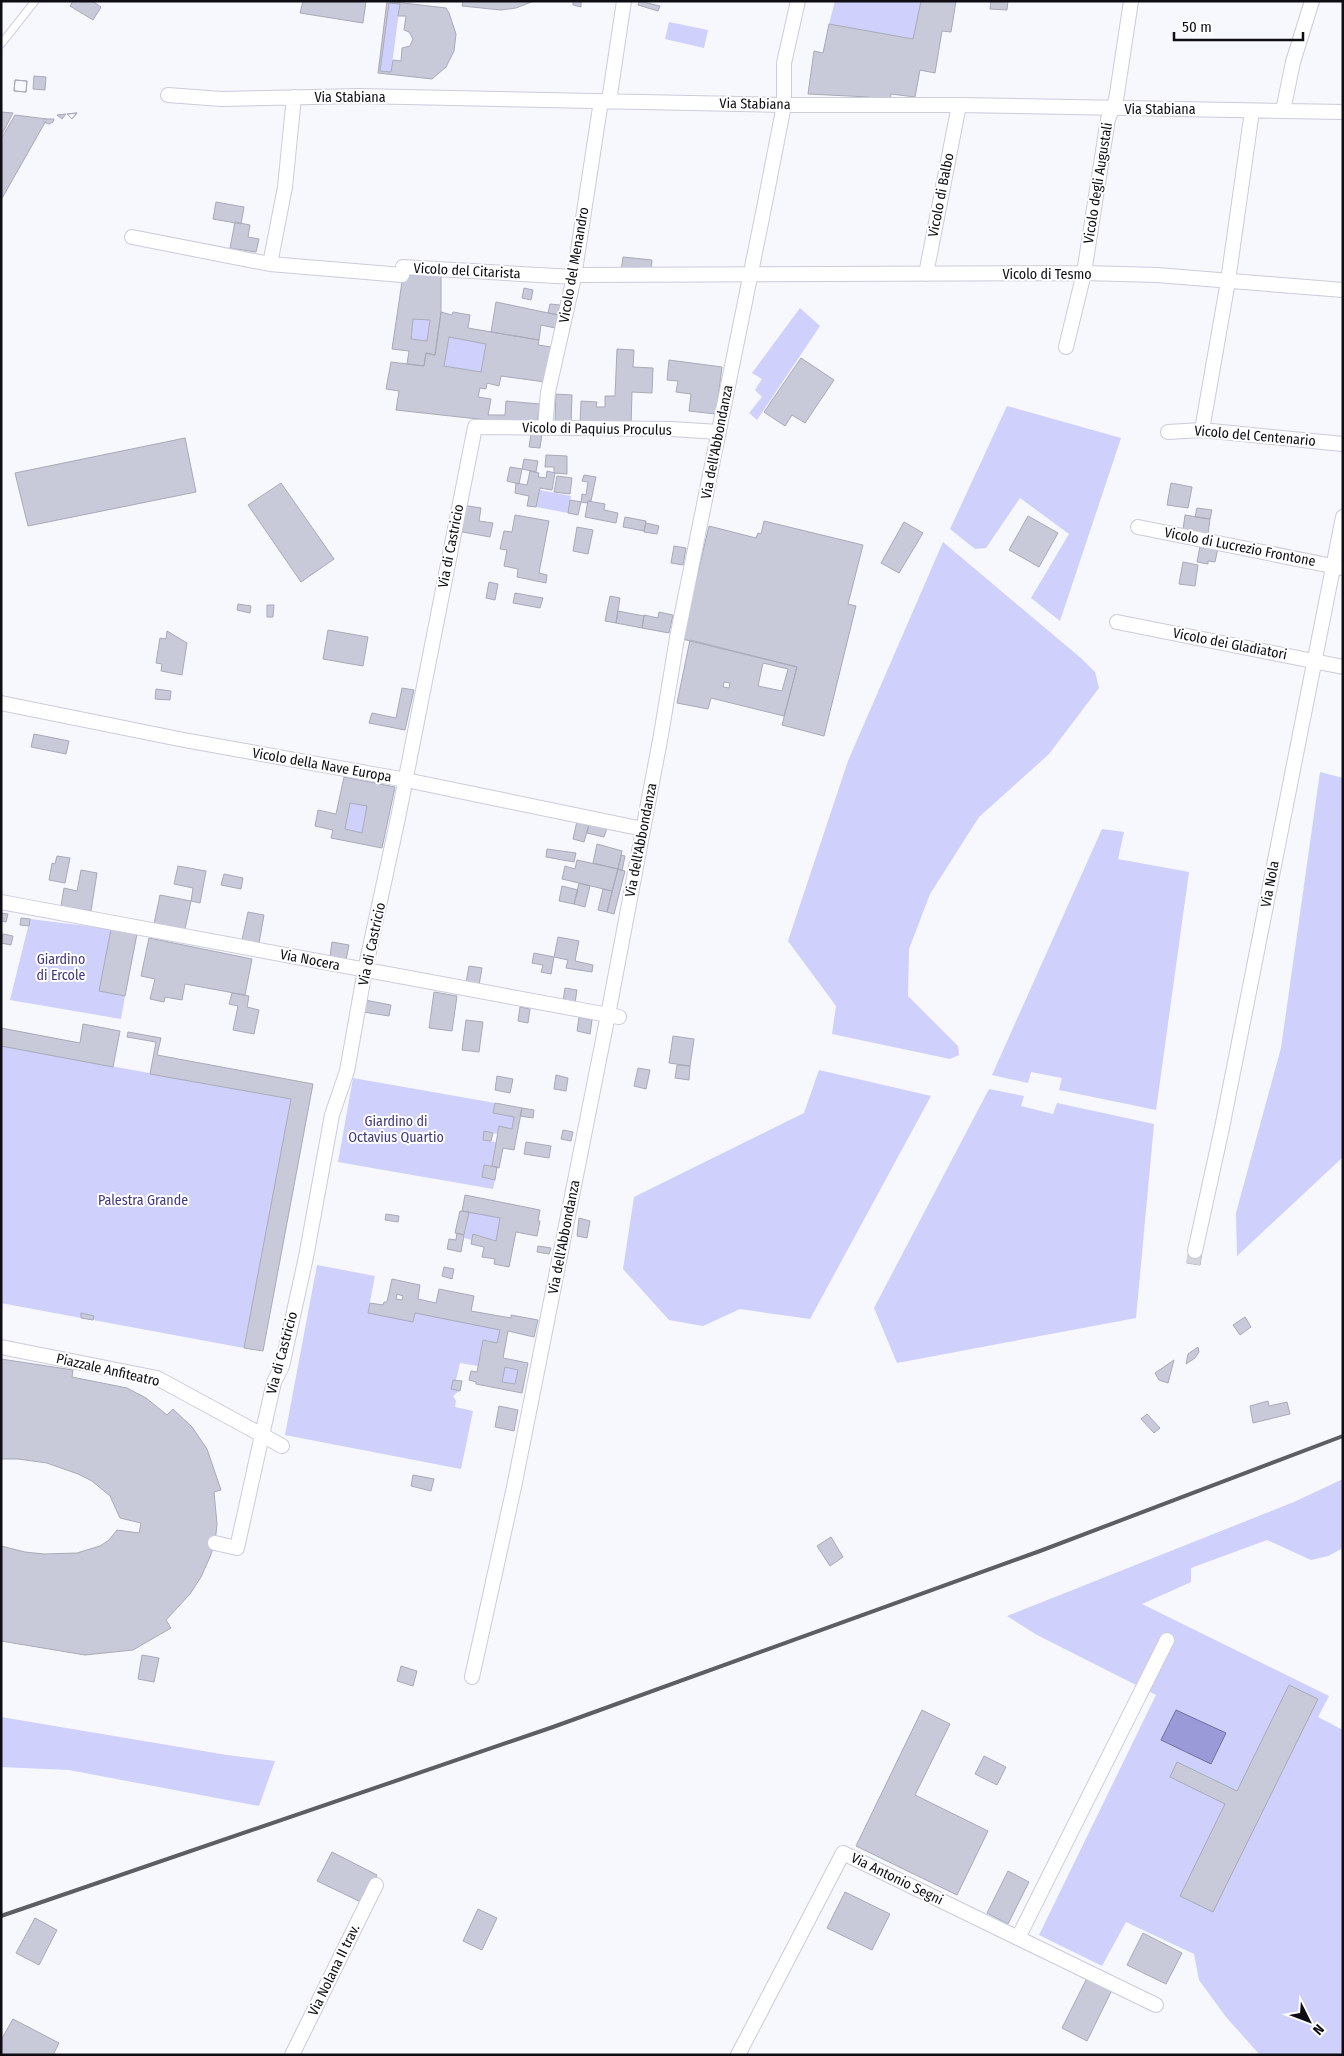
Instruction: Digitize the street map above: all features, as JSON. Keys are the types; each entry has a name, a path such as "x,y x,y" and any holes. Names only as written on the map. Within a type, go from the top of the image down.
{"street":[{"name":"Vicolo del Menandro","path":"545,428 548,392 574,277 624,1"},
{"name":"Via dell'Abbondanza","path":"472,1677 614,1016 643,829 677,638 784,105 784,63 798,1"},
{"name":"Vicolo degli Augustali","path":"1066,347 1084,273 1108,119 1113,108 1131,1"},
{"path":"1283,111 1293,62 1312,1"},
{"name":"Via Stabiana","path":"168,94 221,99 359,96 784,105 958,111 1113,108 1343,112"},
{"path":"270,264 285,187 294,97"},
{"name":"Vicolo di Balbo","path":"926,274 958,111"},
{"path":"1202,430 1228,281 1252,111"},
{"name":"Vicolo del Citarista","path":"132,237 270,264 402,275 403,267 574,277 579,275 751,274"},
{"name":"Vicolo di Tesmo","path":"751,274 1084,273 1156,275 1343,290"},
{"name":"Vicolo di Paquius Proculus","path":"476,427 671,429 719,432"},
{"name":"Via di Castricio","path":"215,1542 238,1548 274,1382 282,1366 306,1257 332,1115 347,1071 365,970 406,780 476,427"},
{"name":"Vicolo del Centenario","path":"1168,432 1202,430 1343,444"},
{"name":"Via Nola","path":"1196,1251 1224,1118 1313,661 1338,567 1343,517"},
{"name":"Vicolo di Lucrezio Frontone","path":"1138,527 1338,567"},
{"name":"Vicolo dei Gladiatori","path":"1117,622 1343,667"},
{"name":"Vicolo della Nave Europa","path":"1,704 184,740 406,780 643,829"},
{"name":"Via Nocera","path":"1,902 614,1016"},
{"name":"Piazzale Anfiteatro","path":"1,1347 157,1378 262,1435"},
{"path":"262,1435 282,1446"},
{"path":"1018,1938 1166,1640"},
{"name":"Via Antonio Segni","path":"738,2055 843,1852 1156,2005"},
{"name":"Via Nolana II trav.","path":"292,2055 376,1885"}],"lane":[{"path":"1,44 35,1"}],"green space":[{"path":"835,1 921,1 913,39 829,24"},
{"path":"389,3 400,4 391,72 380,71"},
{"path":"669,22 708,30 704,48 665,39"},
{"path":"800,308 820,326 757,420 749,413 762,397 755,390 762,379 752,373"},
{"path":"413,319 430,320 427,341 411,339"},
{"path":"449,337 486,344 481,372 444,366"},
{"path":"1007,406 1121,438 1060,621 1031,598 1069,534 1020,498 986,548 975,549 950,529"},
{"path":"540,490 571,496 568,513 536,507"},
{"path":"943,542 1082,659 1095,672 1099,688 1049,754 979,817 930,894 909,949 908,996 958,1046 959,1055 950,1059 832,1034 836,1006 788,941 848,761"},
{"path":"1320,772 1343,778 1343,1157 1237,1256 1236,1213 1281,1048"},
{"path":"350,803 367,806 362,833 345,829"},
{"path":"1102,829 1124,832 1118,859 1189,872 1156,1110 1059,1090 1062,1078 1031,1072 1028,1083 992,1075"},
{"name":"Giardino di Ercole","path":"30,919 111,929 99,991 125,996 121,1019 10,1000"},
{"name":"Palestra Grande","path":"1,1046 291,1099 244,1348 93,1320 93,1316 82,1313 81,1318 1,1303"},
{"path":"819,1070 931,1096 810,1319 740,1309 703,1326 669,1320 623,1269 634,1197 804,1113"},
{"name":"Giardino di Octavius Quartio","path":"353,1078 495,1103 493,1113 514,1117 512,1129 499,1126 498,1134 484,1132 483,1140 496,1142 492,1166 484,1165 482,1177 495,1180 493,1189 338,1162"},
{"path":"989,1089 1024,1096 1021,1106 1053,1114 1057,1103 1154,1124 1136,1318 897,1363 874,1308"},
{"path":"469,1212 500,1218 496,1241 474,1234 472,1240 464,1238"},
{"path":"317,1265 375,1276 368,1312 415,1313 500,1330 497,1343 483,1340 478,1366 460,1363 456,1380 453,1380 451,1389 459,1391 453,1396 456,1401 455,1407 473,1411 461,1469 285,1435"},
{"path":"505,1367 518,1370 515,1384 502,1382"},
{"path":"1343,1479 1343,1548 1328,1556 1311,1560 1267,1540 1191,1568 1191,1582 1142,1604 1329,1696 1318,1717 1343,1730 1343,2055 1260,2055 1226,2017 1199,1980 1194,1954 1126,1922 1102,1966 1039,1935 1156,1695 1037,1635 1007,1616 1294,1502"},
{"path":"1,1717 227,1755 275,1761 259,1806 69,1770 1,1767"}],"shaded area":[{"path":"1176,1710 1226,1733 1211,1764 1161,1740"}],"building":[{"path":"73,1 92,1 101,7 93,20 70,6"},
{"path":"303,1 366,1 363,23 300,13"},
{"path":"387,1 446,8 456,34 454,51 446,67 432,79 378,73","holes":["389,3 400,4 398,16 406,16 404,30 409,32 413,39 410,46 402,48 401,61 393,60 391,72 380,71"]},
{"path":"463,1 534,1 516,8 501,10 462,6"},
{"path":"573,1 581,1 581,7 573,5"},
{"path":"639,1 660,6 658,11 638,5"},
{"path":"921,1 956,1 951,32 942,31 935,73 920,70 915,97 891,94 890,101 868,100 869,97 808,94 814,51 823,53 829,24 913,39"},
{"path":"991,1 1008,1 1007,10 990,9"},
{"path":"34,76 46,77 45,90 33,89"},
{"path":"15,80 27,81 26,92 14,91"},
{"path":"15,80 27,81 26,92 14,91"},
{"path":"1,112 13,113 1,136"},
{"path":"77,113 72,119 67,114"},
{"path":"77,113 72,119 67,114"},
{"path":"66,114 62,119 57,115"},
{"path":"15,115 47,119 1,200 1,139"},
{"path":"44,119 54,119 49,124 44,122"},
{"path":"216,202 244,207 241,224 213,219"},
{"path":"235,222 250,225 248,237 259,239 256,252 230,248"},
{"path":"623,257 652,260 651,271 621,271"},
{"path":"403,275 441,276 441,312 435,355 426,353 424,366 407,364 409,351 392,349","holes":["413,319 430,320 427,341 411,339"]},
{"path":"524,288 533,290 531,300 522,298"},
{"path":"496,302 558,315 555,328 541,325 539,340 491,332"},
{"path":"550,304 560,305 558,315 548,313"},
{"path":"441,312 452,315 453,312 470,315 468,328 539,340 538,345 551,347 545,382 501,376 499,386 487,383 486,389 480,388 478,397 491,399 488,415 505,415 506,401 540,404 537,423 487,420 396,410 399,391 386,389 391,362 424,366 426,353 435,355","holes":["449,337 486,344 481,372 444,366"]},
{"path":"617,349 634,350 633,367 653,368 652,393 632,392 631,426 580,424 581,401 597,402 596,407 605,407 605,396 615,396"},
{"path":"801,358 834,380 805,423 792,415 785,426 764,412"},
{"path":"669,360 722,367 716,414 689,411 691,394 676,392 678,381 667,380"},
{"path":"556,394 572,395 571,423 555,422"},
{"path":"531,434 542,434 540,448 529,447"},
{"path":"185,438 196,492 28,526 15,473"},
{"path":"546,455 567,456 567,474 554,473 554,467 545,467"},
{"path":"524,459 538,461 536,472 522,469"},
{"path":"510,467 522,469 519,484 507,481"},
{"path":"530,471 539,473 538,477 546,478 547,471 555,473 552,490 540,488 536,507 527,506 529,496 515,493 516,483 527,485"},
{"path":"584,475 596,477 591,501 587,503 581,502 582,494 586,495 588,482 582,481"},
{"path":"557,476 572,478 570,494 554,492"},
{"path":"281,483 334,559 301,582 248,505"},
{"path":"1171,483 1192,487 1188,508 1167,505"},
{"path":"570,500 581,502 578,515 568,513"},
{"path":"588,501 605,504 604,510 618,513 616,523 585,517"},
{"path":"462,505 481,508 479,521 493,523 490,537 457,531"},
{"path":"1197,508 1212,510 1210,519 1195,517"},
{"path":"515,515 549,521 539,573 547,575 546,583 517,577 518,569 504,566 507,550 500,549 504,531 512,532"},
{"path":"1185,515 1210,519 1208,534 1183,530"},
{"path":"1028,516 1058,533 1039,567 1009,550"},
{"path":"625,517 646,521 644,531 623,527"},
{"path":"764,521 863,545 848,604 856,606 824,736 782,725 797,667 682,639 709,526 756,538 758,533 761,534"},
{"path":"904,522 923,533 899,573 881,563"},
{"path":"646,523 659,526 657,534 644,532"},
{"path":"577,527 593,530 588,554 573,551"},
{"path":"674,546 686,548 683,565 671,563"},
{"path":"1200,546 1218,548 1215,562 1208,561 1208,564 1197,562"},
{"path":"1183,562 1198,565 1195,586 1179,584"},
{"path":"489,582 498,584 495,600 486,598"},
{"path":"515,593 543,598 540,608 513,603"},
{"path":"610,596 620,598 616,623 605,621"},
{"path":"238,604 251,606 250,613 237,610"},
{"path":"267,605 274,605 273,617 267,617"},
{"path":"618,611 644,616 642,628 616,623"},
{"path":"659,612 673,615 669,633 642,628 644,615 658,618"},
{"path":"328,630 368,637 363,666 323,659"},
{"path":"167,631 187,643 182,675 161,671 162,664 156,663 160,638 166,639"},
{"path":"690,640 797,667 784,716 711,698 708,709 677,703","holes":["763,663 788,669 782,691 758,686","724,682 730,683 729,688 723,687"]},
{"path":"402,688 414,690 405,730 369,723 372,713 396,718"},
{"path":"156,689 171,691 170,700 155,699"},
{"path":"34,734 69,741 66,754 31,747"},
{"path":"344,777 395,787 382,848 331,838 333,830 315,826 318,810 336,814","holes":["350,803 367,806 362,833 345,829"]},
{"path":"577,821 589,824 584,842 573,839"},
{"path":"589,824 607,828 604,837 587,833"},
{"path":"597,844 622,851 618,869 593,863"},
{"path":"547,849 576,853 574,862 546,857"},
{"path":"621,855 625,856 622,871 618,869"},
{"path":"57,856 70,858 65,883 49,880 52,863 55,864"},
{"path":"577,860 618,869 612,891 562,879 565,866 575,869"},
{"path":"178,866 206,871 200,903 191,901 193,888 174,884"},
{"path":"618,869 625,871 614,914 607,912"},
{"path":"81,870 97,873 91,911 61,906 64,888 77,891"},
{"path":"224,874 243,878 241,889 221,885"},
{"path":"579,883 590,886 585,907 574,904"},
{"path":"562,886 578,890 574,904 559,901"},
{"path":"603,889 612,891 607,912 598,910"},
{"path":"160,895 191,901 185,929 154,924"},
{"path":"248,912 264,915 259,943 242,940"},
{"path":"1,913 8,914 6,922 1,921"},
{"path":"21,918 30,919 29,926 20,925"},
{"path":"111,929 137,934 125,996 99,991"},
{"path":"3,934 13,936 11,945 1,943"},
{"path":"558,937 579,941 575,961 593,965 592,972 566,968 568,960 554,957"},
{"path":"149,938 252,959 245,995 185,984 182,1000 165,997 164,1002 150,999 155,979 141,976"},
{"path":"332,942 349,945 346,960 330,956"},
{"path":"534,953 554,957 551,974 541,972 543,965 532,963"},
{"path":"469,966 482,968 479,985 466,983"},
{"path":"565,988 577,990 575,1003 563,1001"},
{"path":"434,992 457,996 452,1031 429,1028"},
{"path":"232,993 249,996 247,1007 259,1010 254,1034 233,1030 238,1006 229,1004"},
{"path":"365,1000 391,1005 389,1016 363,1012"},
{"path":"520,1007 530,1009 528,1023 518,1021"},
{"path":"579,1017 592,1020 590,1034 577,1031"},
{"path":"466,1020 483,1022 479,1052 462,1050"},
{"path":"83,1024 120,1031 113,1067 1,1046 1,1028 80,1043"},
{"path":"128,1032 161,1038 157,1055 313,1084 263,1351 244,1348 291,1099 150,1074 156,1042 127,1037"},
{"path":"673,1036 694,1039 690,1066 669,1063"},
{"path":"677,1065 690,1066 689,1080 675,1078"},
{"path":"638,1068 650,1070 646,1089 634,1086"},
{"path":"556,1075 568,1078 566,1091 554,1089"},
{"path":"497,1076 513,1079 510,1093 495,1090"},
{"path":"495,1103 522,1108 514,1150 503,1148 499,1168 492,1166 499,1126 512,1129 514,1117 493,1113"},
{"path":"522,1108 534,1110 533,1118 520,1116"},
{"path":"563,1130 573,1132 571,1141 561,1139"},
{"path":"484,1131 493,1133 491,1141 483,1140"},
{"path":"526,1142 551,1146 549,1158 524,1154"},
{"path":"484,1165 497,1167 495,1180 482,1177"},
{"path":"465,1195 540,1210 537,1236 516,1232 509,1267 494,1264 495,1259 482,1257 484,1247 471,1244 473,1234 496,1241 500,1218 462,1211"},
{"path":"460,1211 469,1212 464,1235 455,1233"},
{"path":"386,1214 399,1216 398,1222 385,1220"},
{"path":"579,1218 590,1221 587,1238 577,1236"},
{"path":"457,1233 464,1235 461,1252 447,1249 449,1239 456,1240"},
{"path":"538,1246 551,1248 549,1254 537,1252"},
{"path":"1189,1250 1202,1252 1200,1265 1187,1263"},
{"path":"444,1267 454,1269 452,1279 442,1276"},
{"path":"392,1279 420,1285 418,1299 436,1303 439,1289 474,1296 471,1311 511,1318 511,1315 538,1320 534,1337 508,1331 503,1358 528,1363 522,1393 476,1384 476,1382 469,1380 471,1371 477,1372 483,1340 497,1343 500,1330 415,1313 413,1322 368,1313 370,1303 383,1305 384,1302 387,1302","holes":["397,1294 403,1296 402,1300 396,1299","505,1367 518,1370 515,1384 502,1382"]},
{"path":"81,1313 94,1316 93,1320 81,1318"},
{"path":"1245,1317 1251,1327 1240,1335 1233,1325"},
{"path":"1198,1347 1199,1352 1195,1358 1186,1364 1188,1354"},
{"path":"1,1359 73,1370 72,1377 127,1388 146,1398 167,1415 173,1409 192,1427 207,1449 221,1490 214,1492 217,1524 215,1543 210,1557 201,1577 190,1594 166,1620 171,1628 133,1650 85,1655 1,1641 1,1546 25,1552 44,1554 77,1553 100,1546 109,1540 117,1530 139,1533 141,1523 120,1518 110,1496 92,1481 78,1474 47,1463 1,1459"},
{"path":"1174,1360 1168,1383 1159,1380 1155,1373"},
{"path":"453,1380 462,1381 460,1391 451,1389"},
{"path":"1268,1401 1269,1406 1287,1402 1290,1414 1253,1423 1250,1406"},
{"path":"499,1406 518,1410 514,1431 495,1427"},
{"path":"1147,1414 1160,1428 1154,1433 1141,1419"},
{"path":"413,1475 434,1479 431,1491 411,1486"},
{"path":"831,1537 843,1557 830,1566 817,1546"},
{"path":"142,1655 159,1658 154,1682 138,1679"},
{"path":"401,1666 417,1671 413,1686 397,1681"},
{"path":"1289,1685 1318,1699 1213,1912 1180,1896 1225,1804 1170,1777 1177,1762 1237,1791"},
{"path":"922,1710 950,1724 915,1795 988,1831 957,1895 856,1846"},
{"path":"984,1756 1006,1767 997,1785 975,1774"},
{"path":"332,1852 377,1875 363,1903 317,1881"},
{"path":"1008,1871 1029,1882 1008,1924 987,1913"},
{"path":"845,1892 890,1914 872,1950 827,1928"},
{"path":"478,1909 497,1918 482,1950 463,1941"},
{"path":"35,1918 57,1930 39,1965 16,1953"},
{"path":"1143,1933 1182,1953 1166,1984 1127,1965"},
{"path":"1087,1978 1112,1990 1087,2041 1062,2028"},
{"path":"13,2019 59,2043 53,2055 1,2055 1,2040"}],"tunnel":[{"path":"1193,1264 1195,1251"}],"railway":[{"path":"1,1916 553,1727 1040,1551 1343,1436"}]}
